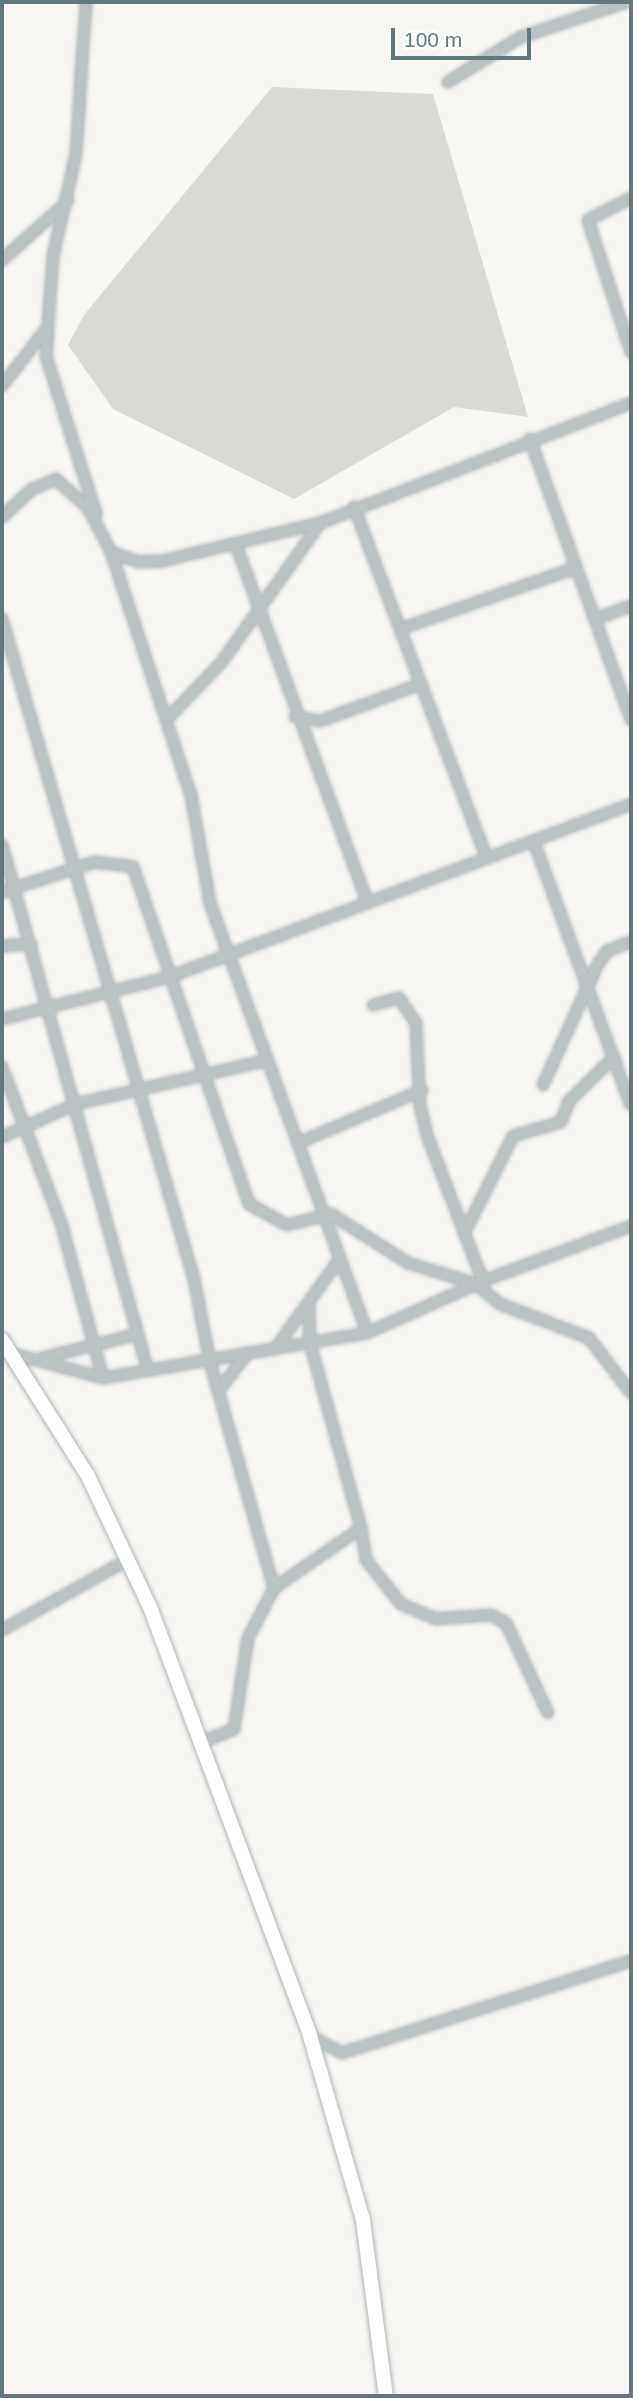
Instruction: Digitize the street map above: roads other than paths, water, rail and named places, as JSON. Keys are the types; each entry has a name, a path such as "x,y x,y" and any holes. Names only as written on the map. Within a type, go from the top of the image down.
{"main road":[{"path":"6,1347 88,1476 128,1559 310,2036 363,2220 386,2396"}],"street":[{"path":"86,2 68,201 53,256 47,327 51,377 77,438 100,527 168,718 191,795 210,903 230,950 264,1061 298,1143 367,1333"},
{"path":"448,82 521,37 627,2"},
{"path":"631,198 588,220 631,352"},
{"path":"2,260 68,201"},
{"path":"2,386 47,327"},
{"path":"111,552 138,562 162,561 320,523 354,507 530,439 631,404"},
{"path":"530,439 631,720"},
{"path":"2,517 31,490 56,479 71,487 100,527"},
{"path":"354,507 486,857"},
{"path":"168,718 221,663 320,523"},
{"path":"236,545 295,718 367,901"},
{"path":"400,629 575,568"},
{"path":"595,619 631,606"},
{"path":"2,619 107,991 194,1279 210,1362 274,1588"},
{"path":"295,718 320,721 421,684"},
{"path":"2,1019 169,977 230,950 534,842 631,804"},
{"path":"534,842 614,1057 627,1076 631,1105"},
{"path":"2,845 76,1104 135,1335 148,1371"},
{"path":"2,892 95,862 133,867 202,1075 249,1204 287,1225 322,1214 408,1263 480,1282"},
{"path":"544,1085 587,986 607,951 631,942"},
{"path":"2,946 31,944"},
{"path":"373,1005 399,998 408,1006 416,1023 428,1138 467,1228 480,1282 500,1304 589,1338 631,1393"},
{"path":"467,1228 513,1136 561,1122 569,1101 614,1057"},
{"path":"2,1137 76,1104 264,1061"},
{"path":"2,1067 20,1129 62,1226 97,1345 103,1378"},
{"path":"298,1143 422,1090"},
{"path":"6,1347 103,1378 210,1362 367,1333 480,1282 631,1226"},
{"path":"275,1349 339,1260"},
{"path":"309,1304 310,1343 361,1528 366,1560 401,1604 436,1619 491,1615 506,1623 548,1713"},
{"path":"39,1358 135,1335"},
{"path":"219,1390 247,1354"},
{"path":"200,1743 234,1729 248,1638 274,1588 361,1528"},
{"path":"2,1630 128,1559"},
{"path":"310,2036 342,2053 631,1961"}]}
